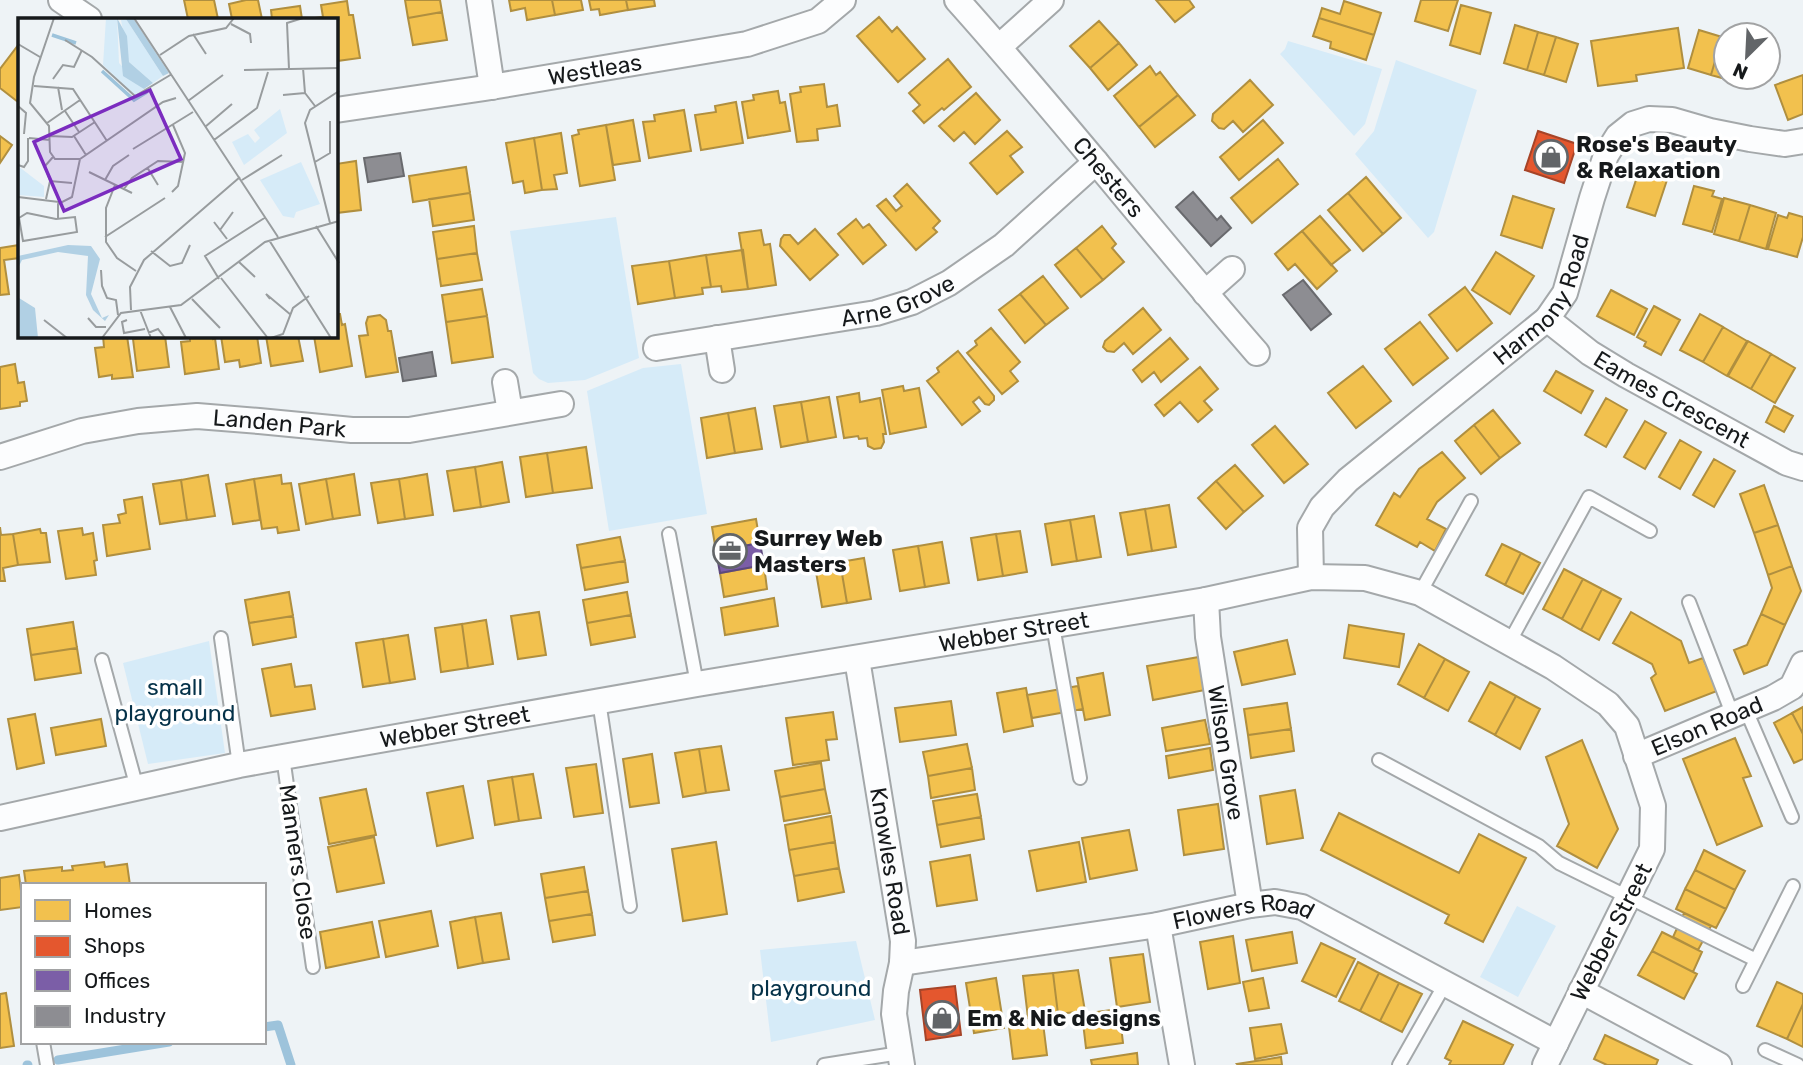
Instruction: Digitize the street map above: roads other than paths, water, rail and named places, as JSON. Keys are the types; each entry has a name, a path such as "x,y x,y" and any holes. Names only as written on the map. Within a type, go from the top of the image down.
{"street":[{"path":"61,0 88,18"},
{"path":"479,0 492,87"},
{"name":"Westleas","path":"338,110 747,44 818,21 843,0"},
{"name":"Chesters","path":"957,0 1257,353"},
{"path":"999,47 1051,0"},
{"name":"Harmony Road","path":"1311,577 1310,528 1322,508 1348,480 1547,319 1565,293 1606,155 1618,136 1633,124 1649,119 1672,120 1710,131 1784,144 1803,141"},
{"name":"Arne Grove","path":"656,348 876,313 912,302 949,283 1004,245 1096,162"},
{"path":"1205,293 1232,269"},
{"name":"Eames Crescent","path":"1547,319 1590,353 1626,375 1787,463 1803,468"},
{"path":"717,338 722,370"},
{"path":"505,382 510,412"},
{"name":"Landen Park","path":"0,457 82,431 138,421 197,416 352,430 409,430 561,404"},
{"name":"Webber Street","path":"0,818 239,765 599,701 1206,600 1311,577 1365,578 1420,593 1553,667 1608,704 1627,726 1653,806 1652,849 1545,1065"},
{"name":"Wilson Grove","path":"1206,600 1208,637 1250,905"},
{"name":"Knowles Road","path":"857,659 903,941 894,1014 901,1059"},
{"name":"Elson Road","path":"1636,756 1773,698 1792,687 1803,664"},
{"name":"Flowers Road","path":"902,963 1158,925 1275,902 1302,906 1556,1043"},
{"path":"1158,925 1182,1065"},
{"path":"1581,991 1719,1065"}],"lane":[{"path":"1509,643 1589,497 1650,531"},
{"path":"1420,593 1471,501"},
{"path":"669,534 697,684"},
{"path":"1689,602 1792,817"},
{"path":"1053,625 1080,778"},
{"path":"221,638 239,765"},
{"path":"102,660 137,788"},
{"path":"599,701 629,906"},
{"name":"Manners Close","path":"283,757 313,967"},
{"path":"1380,760 1539,846 1559,863 1756,960"},
{"path":"1743,986 1793,886"},
{"path":"1399,1065 1445,984"},
{"path":"43,1044 47,1065"},
{"path":"1765,1050 1798,1065"},
{"path":"824,1065 901,1059"}],"waterway":[{"path":"266,1027 278,1025 291,1065"},
{"path":"58,1060 157,1044"}],"place":[{"name":"Rose's Beauty & Relaxation","path":"1551,157"},
{"name":"Surrey Web Masters","path":"730,551"},
{"name":"Em & Nic designs","path":"942,1018"}],"park label":[{"name":"small playground","path":"175,700"},
{"name":"playground","path":"811,988"}]}
